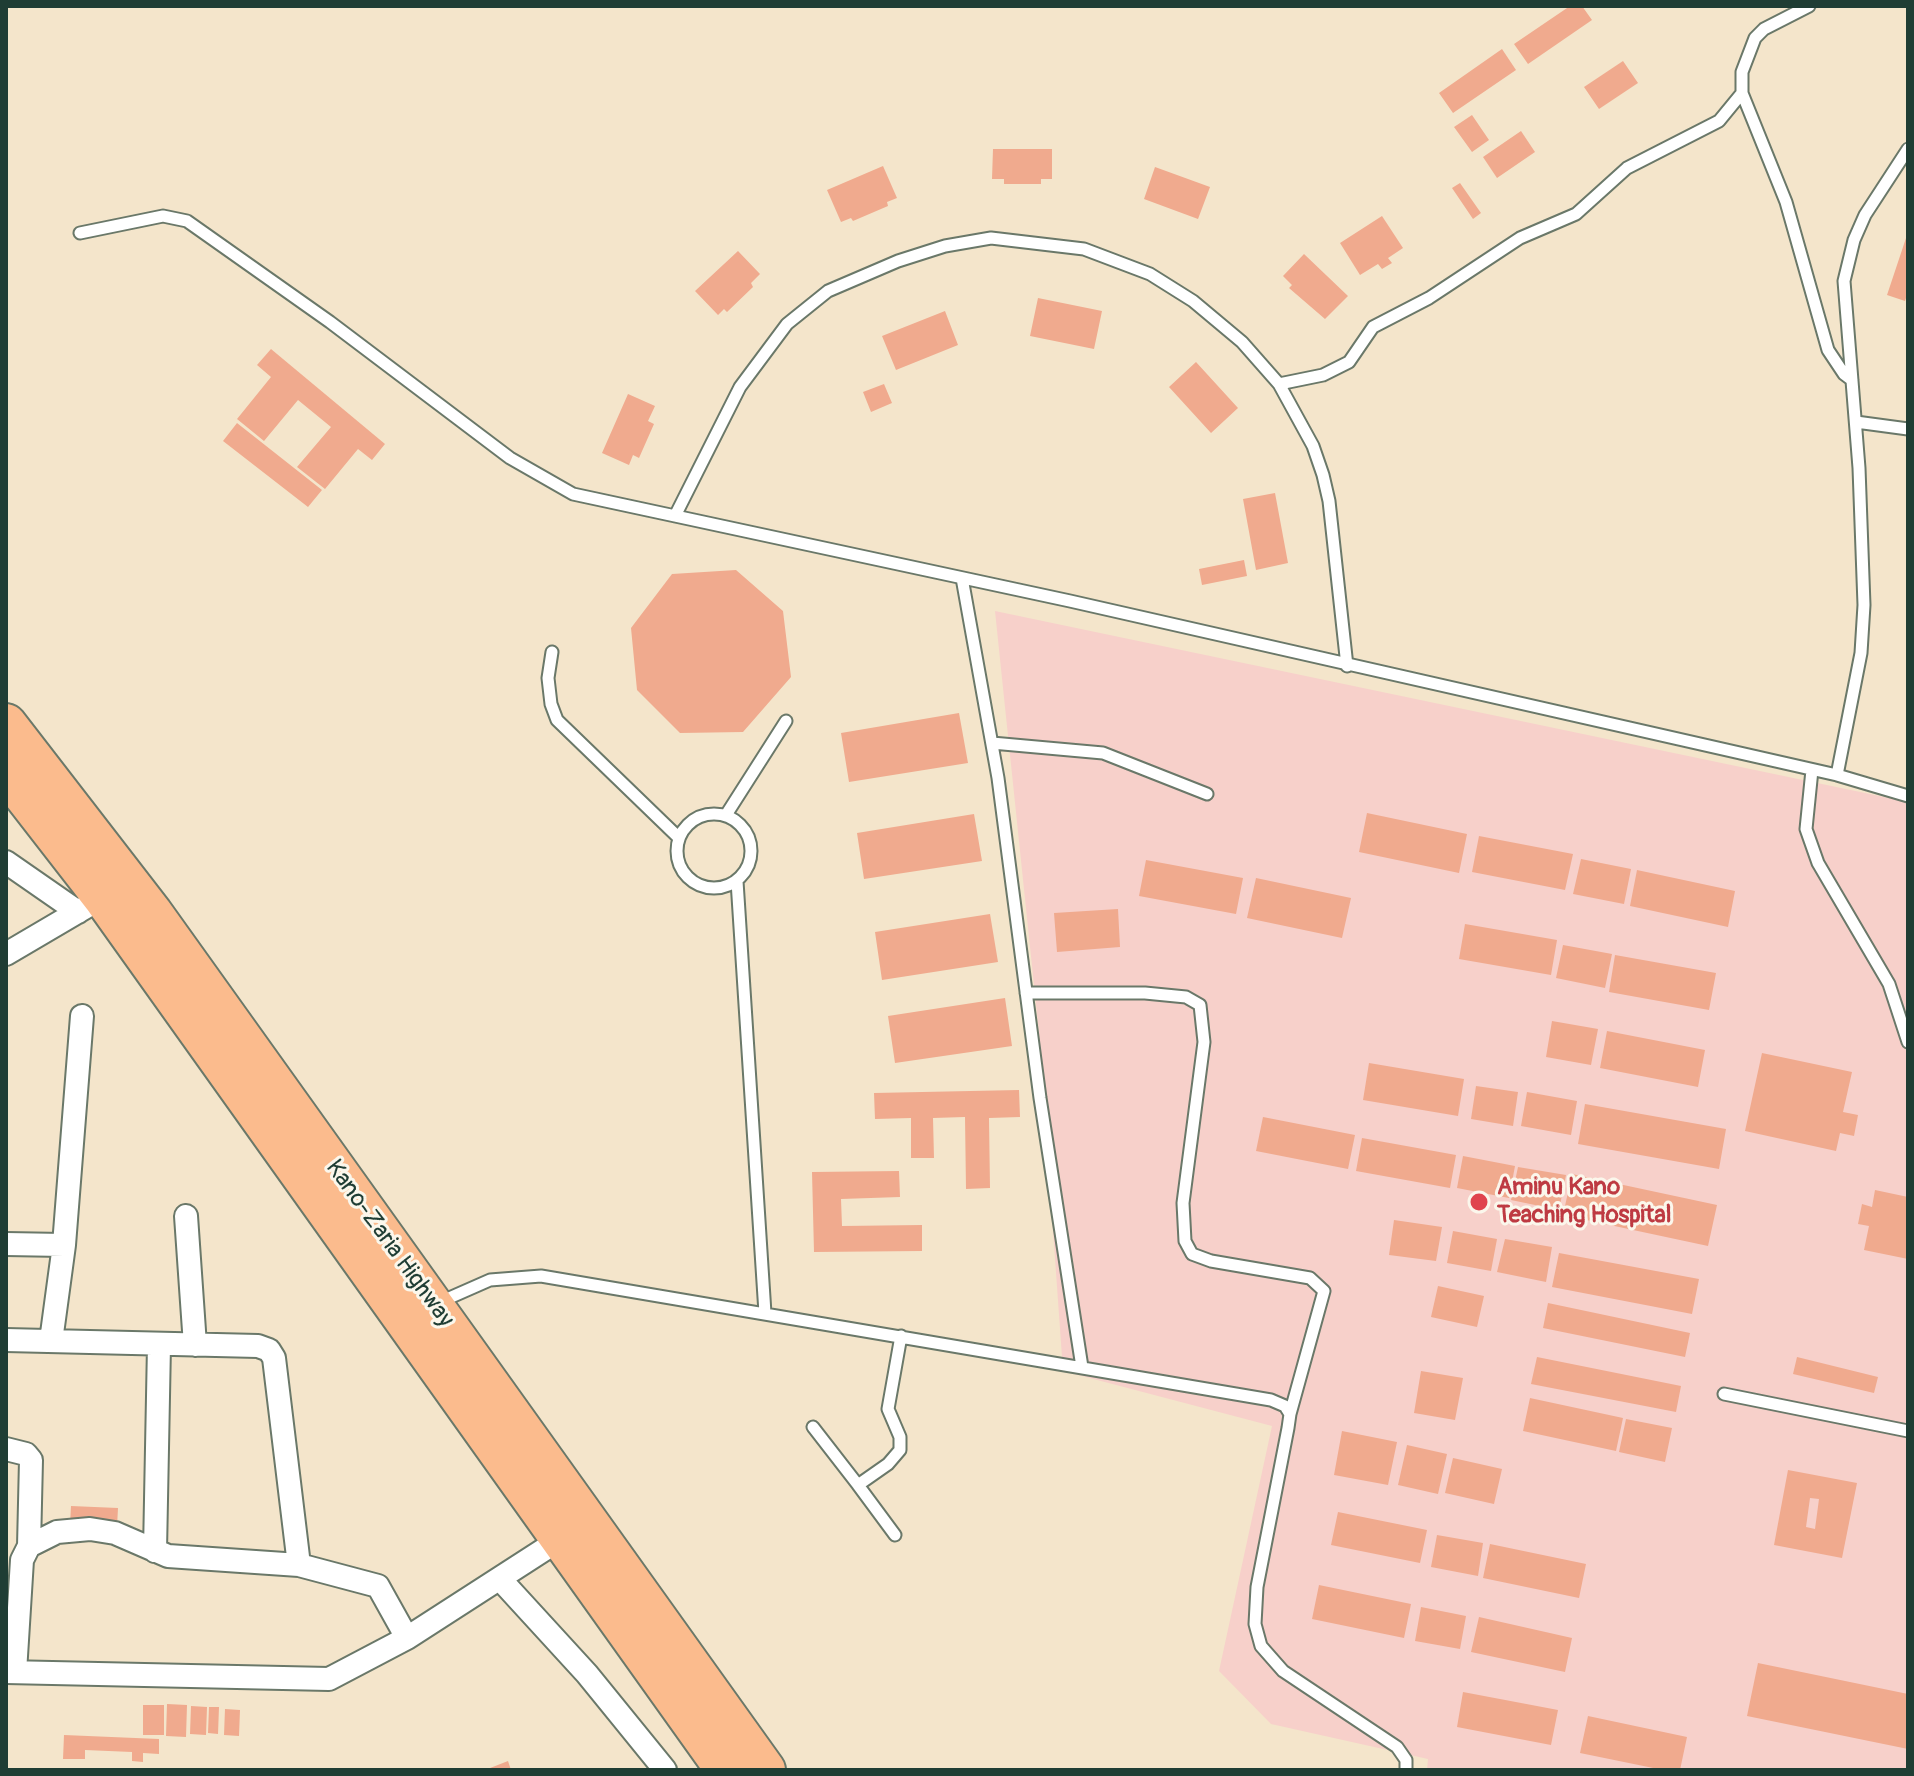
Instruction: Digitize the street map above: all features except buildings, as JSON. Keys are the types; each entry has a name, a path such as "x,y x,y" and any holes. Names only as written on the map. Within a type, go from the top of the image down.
{"highway":[{"name":"Kano-Zaria Highway","path":"6,724 152,913 765,1770"},
{"name":"Kano-Zaria Highway","path":"6,772 91,905 726,1770"}],"street":[{"path":"6,862 91,905"},
{"path":"6,954 91,905"},
{"path":"51,1341 64,1245 82,1016"},
{"path":"186,1216 195,1345"},
{"path":"6,1244 64,1245"},
{"path":"6,1340 258,1346 269,1350 274,1358 299,1565"},
{"path":"155,1551 159,1345"},
{"path":"6,1449 26,1454 32,1467 29,1546 22,1560 11,1672 307,1681 340,1676 407,1638 559,1540"},
{"path":"29,1546 57,1532 90,1529 128,1537 168,1556 299,1565 378,1586 407,1638"},
{"path":"500,1579 587,1674 665,1770"}],"lane":[{"path":"1809,6 1764,29 1755,38 1742,72 1742,93 1786,202 1828,350 1844,374 1852,380"},
{"path":"1279,384 1323,375 1349,362 1373,327 1439,291 1520,238 1576,214 1627,168 1719,121 1742,93"},
{"path":"1837,775 1861,653 1864,605 1856,422 1844,281 1854,240 1865,215 1908,149"},
{"path":"80,233 163,216 187,221 551,484 573,494 962,578 1837,775 1908,796"},
{"path":"675,516 740,387 787,324 828,291 898,261 945,246 991,238 1084,249 1150,274 1193,301 1242,342 1279,384 1313,446 1323,475 1329,501 1347,666"},
{"path":"1856,422 1908,429"},
{"path":"962,578 992,743 1082,1367"},
{"path":"552,652 551,704 557,720 678,837"},
{"path":"726,815 786,721"},
{"path":"992,743 1103,753 1207,794"},
{"path":"1812,770 1806,829 1818,863 1889,984 1908,1042"},
{"path":"708,814 726,815 744,828 752,846 749,866 737,881 719,889 700,887 684,875 676,857 678,837 690,822 708,814"},
{"path":"737,881 765,1313"},
{"path":"1026,993 1145,993 1186,997 1200,1005 1204,1042 1183,1203 1185,1241 1192,1254 1211,1261 1310,1278 1324,1291 1290,1414 1257,1587 1255,1624 1261,1646 1283,1671 1397,1747 1406,1760 1406,1770"},
{"path":"433,1305 490,1280 519,1275 565,1280 1271,1400 1285,1406 1290,1414"},
{"path":"858,1485 900,1450 900,1437 888,1409 901,1336"},
{"path":"1724,1394 1908,1431"},
{"path":"813,1427 895,1535"}],"shaded area":[{"name":"Aminu Kano Teaching Hospital","path":"995,611 1908,802 1908,1770 1427,1770 1428,1759 1271,1724 1219,1671 1272,1426 1063,1371 1039,1033"}],"place":[{"name":"Aminu Kano Teaching Hospital","path":"1479,1202"}]}
